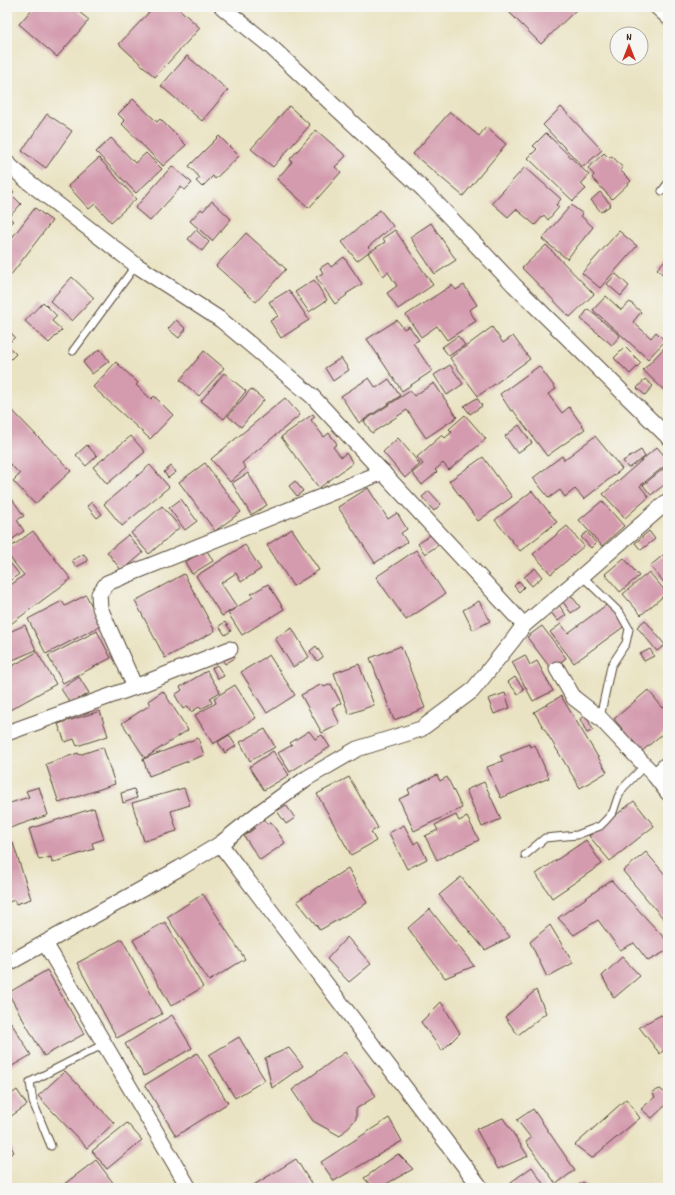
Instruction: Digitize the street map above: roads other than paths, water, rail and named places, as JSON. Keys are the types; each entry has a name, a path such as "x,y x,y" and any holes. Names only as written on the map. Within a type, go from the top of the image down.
{"street":[{"path":"222,7 269,45 424,190 514,285 668,437"},
{"path":"657,7 668,17"},
{"path":"7,163 26,180 136,265 221,320 312,396 524,624"},
{"path":"135,687 100,608 99,594 107,584 383,472"},
{"path":"7,964 180,868 220,844 260,812 307,778 357,749 421,729 472,691 524,624 668,501"},
{"path":"7,733 135,687 230,649"},
{"path":"557,669 574,698 600,718 655,776 668,793"},
{"path":"655,776 668,763"},
{"path":"220,844 481,1188"},
{"path":"45,943 189,1188"}],"lane":[{"path":"662,191 668,183"},
{"path":"72,351 136,265"},
{"path":"582,576 620,613 629,629 626,643 611,666 600,718"},
{"path":"525,855 545,838 577,834 600,826 613,812 623,788 645,765"},
{"path":"52,1146 33,1102 30,1082 104,1044"}]}
